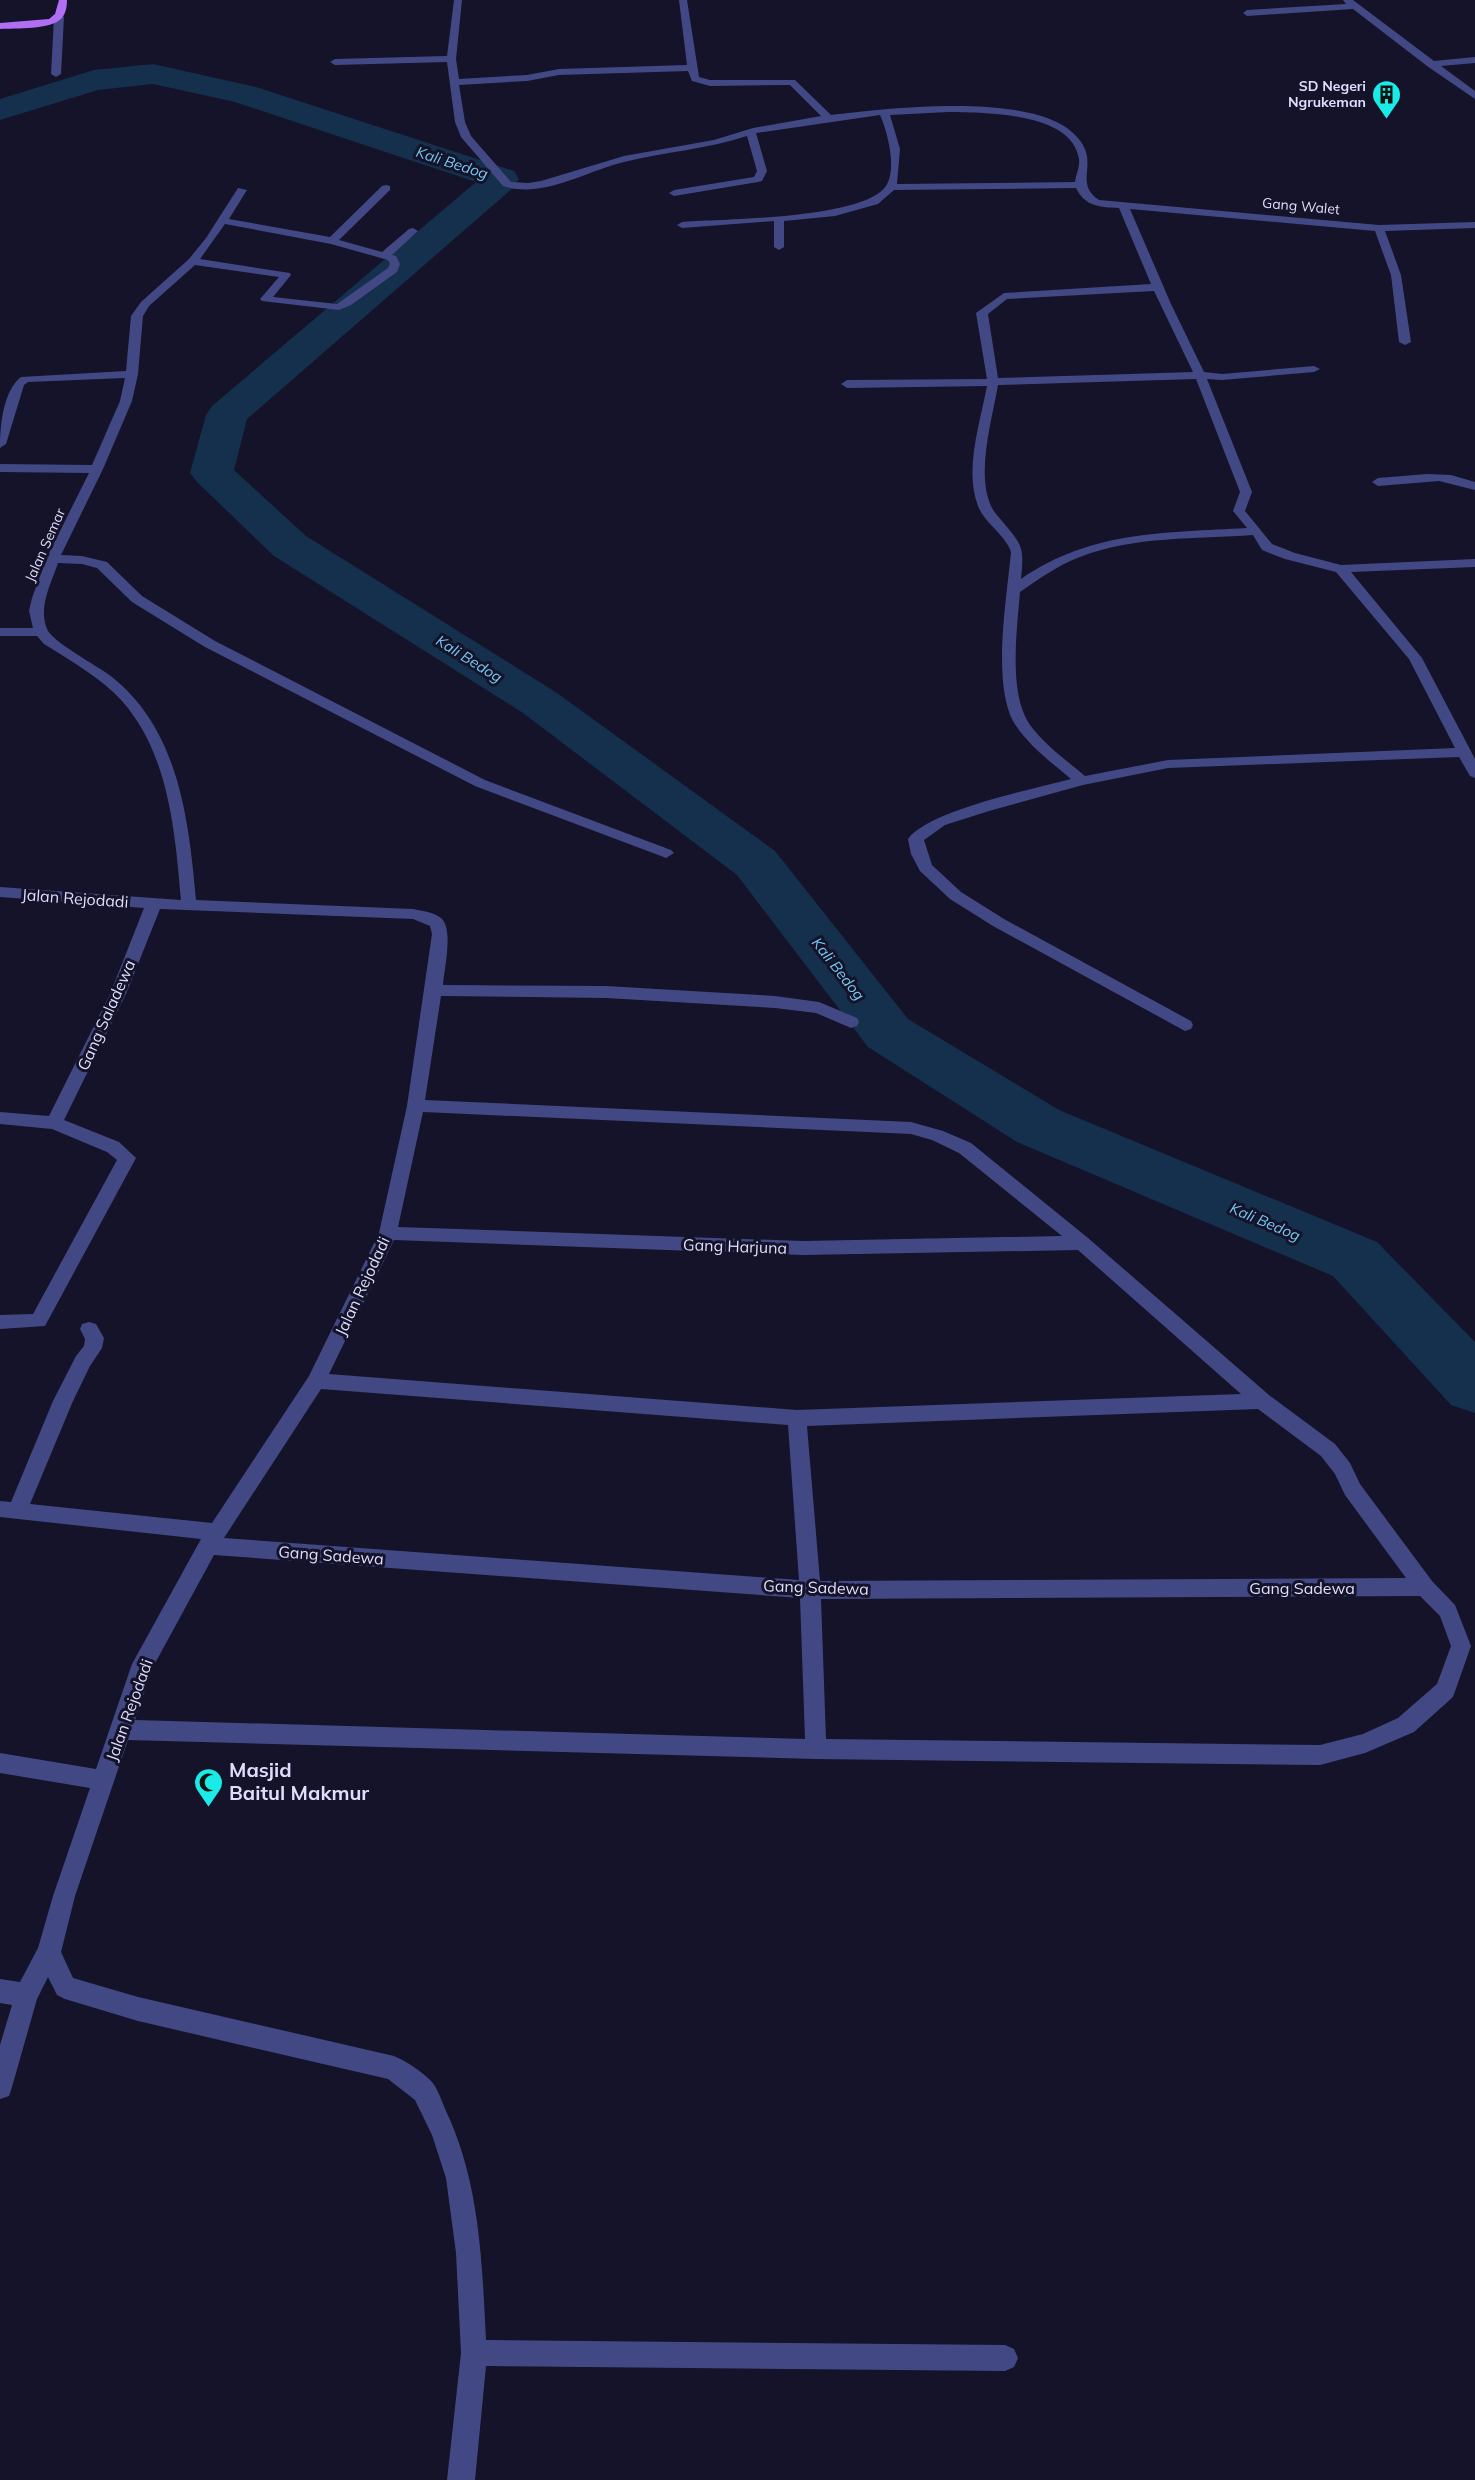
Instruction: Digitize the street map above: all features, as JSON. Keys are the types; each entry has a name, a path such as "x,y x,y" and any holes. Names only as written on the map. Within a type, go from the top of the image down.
{"main road":[{"path":"0,26 46,22 59,17 63,0"}],"street":[{"path":"458,0 452,59 460,122 466,137 507,184 516,187 538,184 634,157 716,142 751,132 829,119 884,113 953,110 1003,111 1028,115 1055,124 1069,134 1081,148 1084,163 1080,185 891,187"},
{"path":"683,0 695,79 704,82 792,82 829,119"},
{"path":"1247,13 1350,3 1475,96"},
{"path":"56,74 59,17"},
{"path":"335,62 452,59"},
{"path":"1430,64 1475,60"},
{"path":"454,82 526,78 559,72 692,68"},
{"path":"682,225 831,214 874,202 891,187 897,161 896,147 884,113"},
{"path":"674,193 758,179 762,171 751,132"},
{"name":"Gang Walet","path":"1080,185 1086,197 1096,203 1124,207 1379,228 1475,225"},
{"path":"332,241 386,188"},
{"name":"Jalan Semar","path":"41,632 36,611 44,580 97,469 126,401 132,374 135,326 141,309 193,261 224,221 242,190"},
{"path":"1124,207 1165,304 1200,375 1246,492 1239,511 1257,531 1267,547 1290,556 1341,569 1475,563"},
{"path":"779,219 779,247"},
{"path":"193,261 286,275 285,279 268,293 266,299 329,307 348,303 393,270 395,264 392,258 332,241 224,221"},
{"path":"1379,228 1396,275 1405,342"},
{"path":"383,257 413,231"},
{"path":"1082,781 1030,734 1014,708 1009,691 1017,552 1014,543 985,508 979,487 980,456 993,382 982,313 987,306 1004,296 1159,287"},
{"path":"847,384 1200,375 1222,377 1314,369"},
{"path":"0,444 19,384 25,379 132,374"},
{"path":"0,468 97,469"},
{"path":"1378,482 1434,477 1458,478 1475,486"},
{"path":"1015,590 1059,562 1083,551 1104,546 1257,531"},
{"path":"53,559 82,560 102,564 137,599 210,644 305,695 480,783 666,853"},
{"path":"1341,569 1415,658 1475,773"},
{"path":"0,632 41,632 126,696 150,729 163,757 184,843 189,906"},
{"path":"1185,1025 1001,924 932,876 920,856 916,838 940,822 1082,781 1168,764 1463,752"},
{"name":"Jalan Rejodadi","path":"0,892 189,906 413,914 428,917 437,923 440,933 434,990 416,1106 388,1233 316,1381 213,1539 143,1664 64,1896 48,1952 26,1995 0,2087"},
{"name":"Gang Saladewa","path":"54,1123 118,994 154,904"},
{"path":"434,990 606,992 794,1004 819,1008 851,1022"},
{"path":"121,1730 816,1749 1320,1755 1365,1743 1406,1725 1445,1690 1461,1646 1448,1611 1425,1587 1352,1489 1343,1469 1328,1450 1262,1401 1082,1243 965,1148 937,1135 911,1128 416,1106"},
{"path":"0,1118 54,1123 113,1147 127,1158 38,1321 0,1322"},
{"name":"Gang Harjuna","path":"388,1233 804,1248 1082,1243"},
{"path":"8,1509 83,1361 93,1348 95,1338 89,1329"},
{"path":"316,1381 797,1418 1262,1401"},
{"path":"797,1418 810,1590 816,1749"},
{"name":"Gang Sadewa","path":"8,1509 213,1539 810,1590 1425,1587"},
{"path":"0,1763 104,1780"},
{"path":"48,1952 65,1987 138,2009 394,2068 424,2091 443,2132 458,2178 469,2253 474,2353 461,2480"},
{"path":"0,1991 26,1995"},
{"path":"474,2353 1005,2358"}],"waterway":[{"name":"Kali Bedog","path":"0,110 94,80 153,74 244,94 501,179 227,415 212,473 290,546 540,703 756,863 888,1033 1038,1126 1355,1259 1475,1386"}],"place":[{"name":"SD Negeri Ngrukeman","path":"1387,120"},
{"name":"Masjid Baitul Makmur","path":"208,1808"}]}
